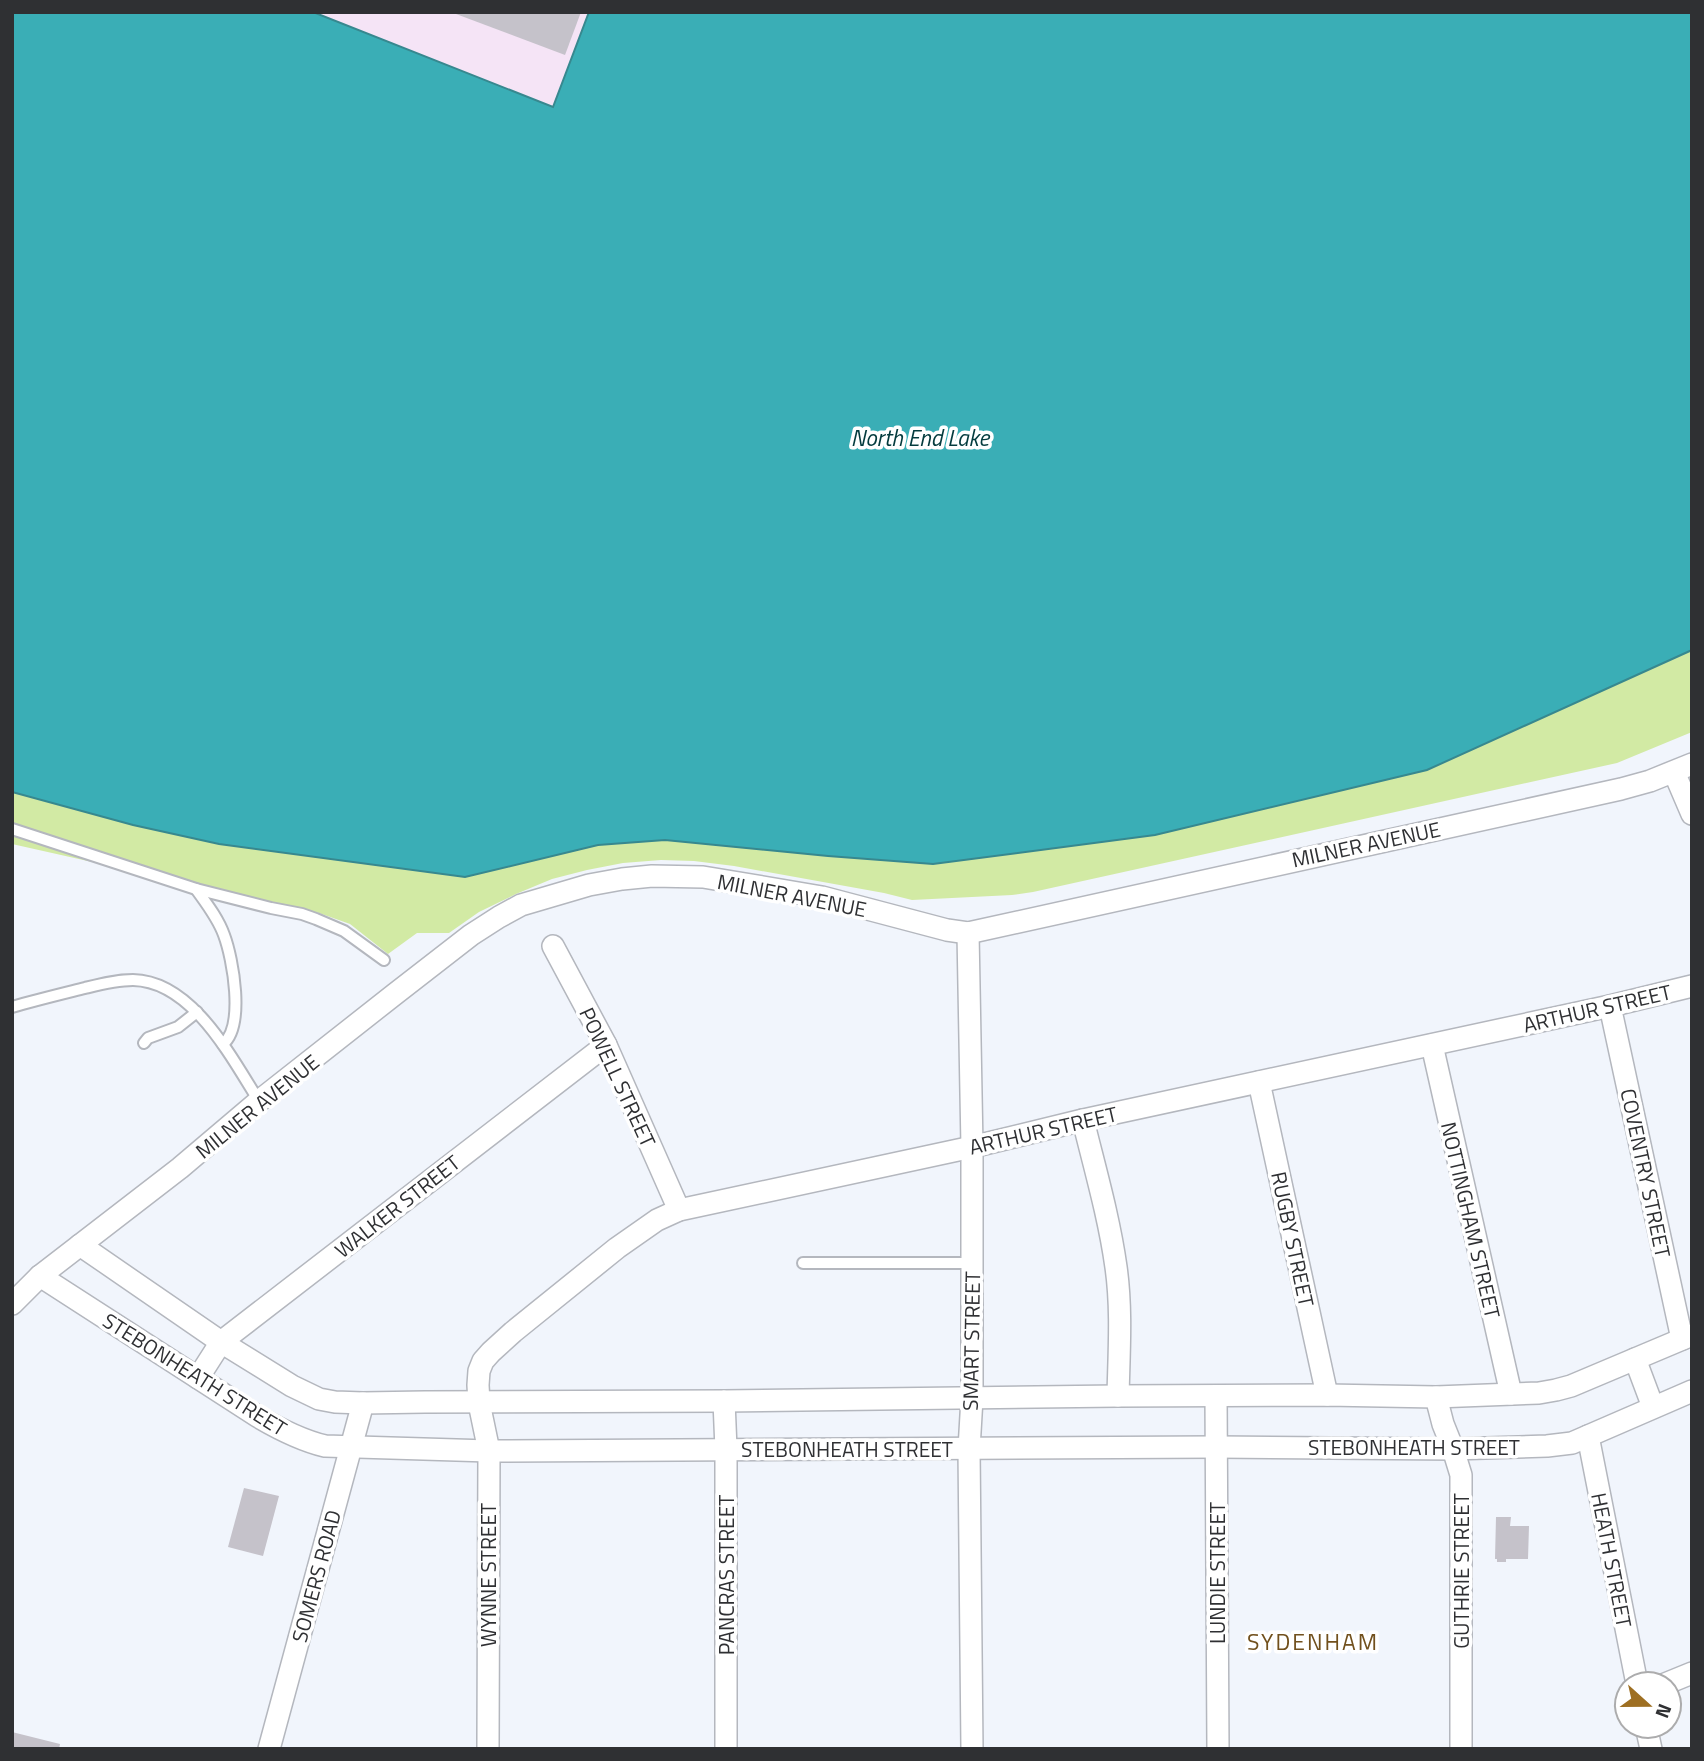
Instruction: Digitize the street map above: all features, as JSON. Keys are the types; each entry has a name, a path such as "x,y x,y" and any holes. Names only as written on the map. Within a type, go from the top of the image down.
{"street":[{"path":"1683,768 1692,814"},
{"name":"MILNER AVENUE","path":"12,1304 40,1276 180,1168 260,1101 471,935 521,905 622,878 703,877 821,897 968,933 1621,789 1683,768"},
{"name":"SMART STREET","path":"968,933 972,1147 972,1398 969,1450 972,1749"},
{"name":"POWELL STREET","path":"553,946 606,1045 678,1210"},
{"name":"ARTHUR STREET","path":"480,1403 479,1371 491,1352 625,1242 657,1220 678,1210 1692,986"},
{"name":"COVENTRY STREET","path":"1610,1006 1687,1337"},
{"name":"WALKER STREET","path":"198,1378 221,1342 606,1045"},
{"name":"NOTTINGHAM STREET","path":"1432,1045 1511,1394"},
{"name":"RUGBY STREET","path":"1259,1082 1327,1395"},
{"path":"1083,1120 1117,1268 1120,1321 1118,1395"},
{"name":"STEBONHEATH STREET","path":"80,1245 221,1342 307,1395 319,1399 363,1403 1118,1395 1436,1397 1511,1394 1556,1391 1687,1337"},
{"name":"STEBONHEATH STREET","path":"40,1276 286,1433 325,1446 351,1448 489,1451 1559,1446 1572,1443 1692,1391"},
{"path":"1634,1359 1653,1408"},
{"name":"LUNDIE STREET","path":"1216,1396 1218,1749"},
{"name":"GUTHRIE STREET","path":"1436,1397 1461,1475 1461,1749"},
{"name":"PANCRAS STREET","path":"724,1401 726,1749"},
{"name":"SOMERS ROAD","path":"269,1749 363,1403"},
{"name":"WYNNE STREET","path":"480,1403 489,1451 488,1749"},
{"name":"HEATH STREET","path":"1588,1436 1634,1670"}],"lane":[{"path":"12,829 196,889 302,914 332,925 384,960"},
{"path":"196,889 224,934 233,978 234,1020 232,1032 223,1045"},
{"path":"12,1007 116,981 152,983 171,991 197,1012 223,1045 260,1101"},
{"path":"144,1043 148,1038 178,1027 197,1012"},
{"path":"803,1263 972,1264"}],"shaded area":[{"path":"313,12 589,12 553,107"}],"green space":[{"path":"1692,650 1692,732 1617,763 1012,895 912,900 734,866 661,860 623,863 552,879 479,912 449,933 417,933 388,954 350,924 319,913 12,844 12,792 133,825 219,844 465,877 598,845 665,840 933,864 1155,835 1427,770"}],"water":[{"name":"North End Lake","path":"12,12 313,12 553,107 589,12 1692,12 1692,650 1427,770 1155,835 933,864 665,840 598,845 465,877 219,844 133,825 12,792"}],"building":[{"path":"456,12 581,12 565,55"},
{"path":"244,1488 279,1496 263,1556 228,1547"},
{"path":"1496,1517 1511,1517 1510,1526 1529,1526 1528,1559 1506,1559 1506,1562 1497,1562"},
{"path":"12,1732 60,1744 59,1749 12,1749"}],"district":[{"name":"SYDENHAM","path":"1313,1641"}]}
